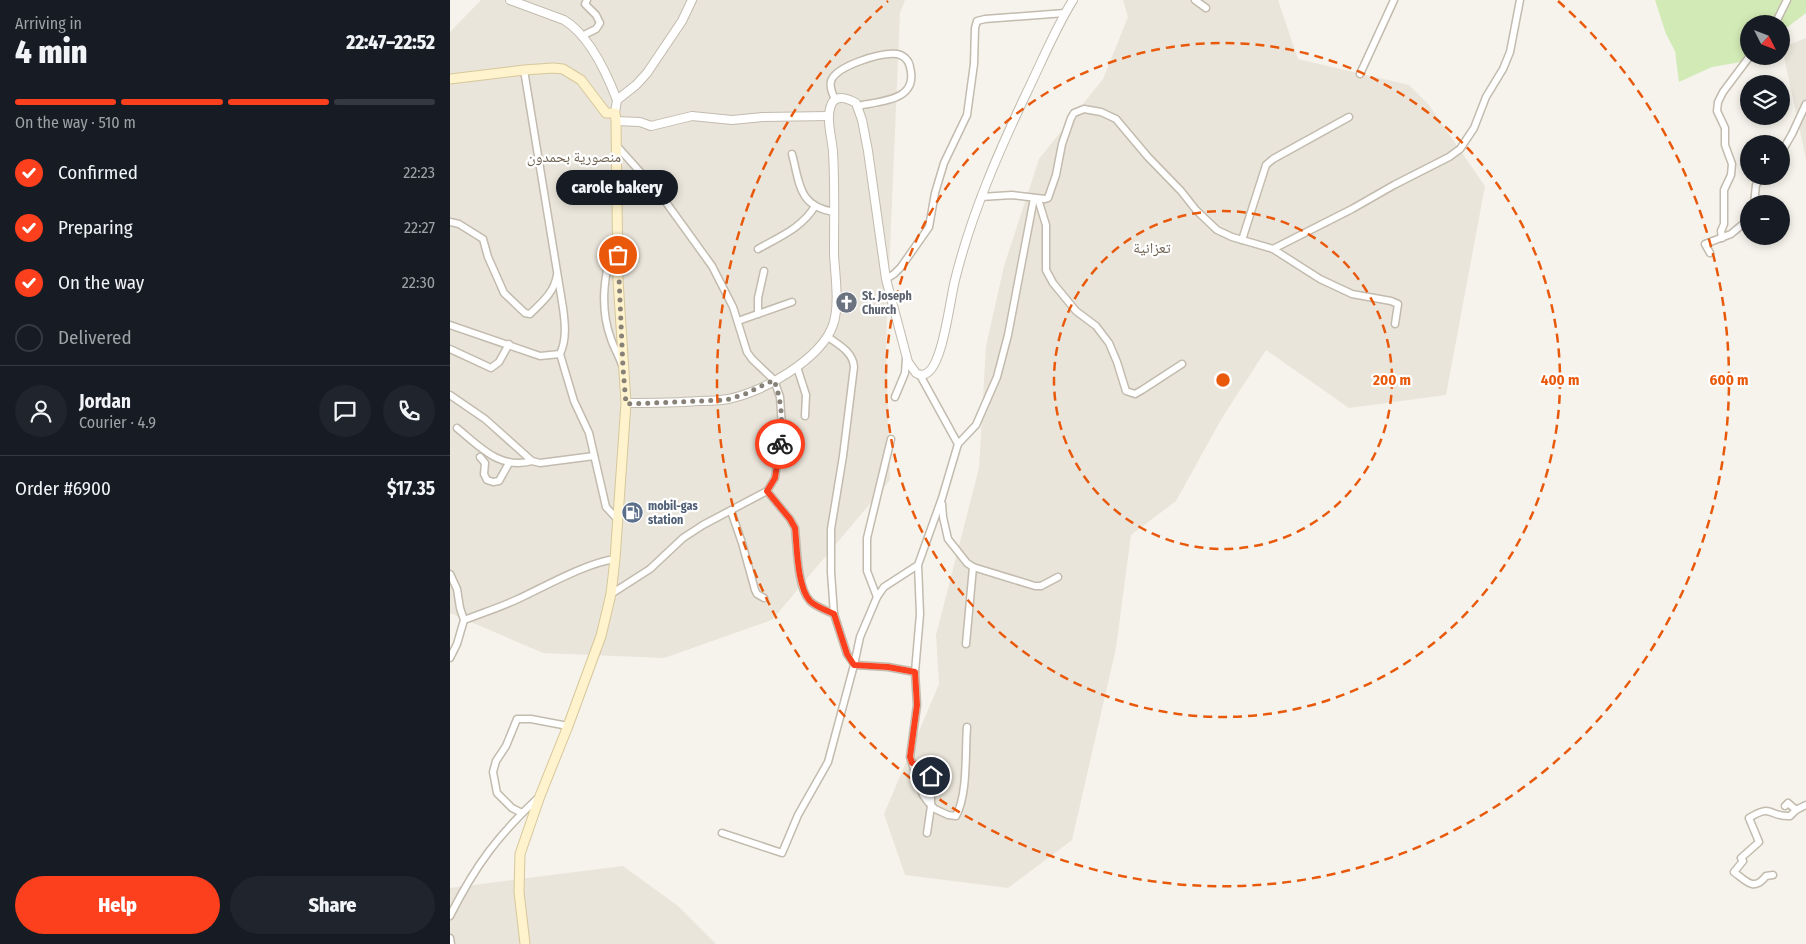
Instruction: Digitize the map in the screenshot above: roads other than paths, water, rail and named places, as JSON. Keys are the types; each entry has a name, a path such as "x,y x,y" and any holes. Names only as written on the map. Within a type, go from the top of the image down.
{"main road":[{"path":"450,79 524,70 563,69 581,80 606,113 615,117 623,368 626,404 615,559 611,594 601,636 520,854 519,892 525,944"}],"street":[{"path":"510,0 564,20 571,24 582,36 606,73 618,100 615,117 651,126 692,116 732,120 763,117 829,116"},
{"path":"577,0 586,2 600,22 596,29 582,36"},
{"path":"618,100 636,86 647,73 682,21 692,0"},
{"path":"920,375 928,372 938,356 956,275 981,197 1014,119 1073,0"},
{"path":"1195,0 1206,8"},
{"path":"1360,74 1394,0"},
{"path":"1273,249 1352,209 1449,157 1460,149 1474,128 1486,97 1503,69 1510,52 1520,0"},
{"path":"1780,15 1787,0"},
{"path":"886,279 901,267 929,227 935,193 944,163 967,115 974,64 975,28 977,22 985,19 1065,13"},
{"path":"835,100 830,88 831,80 837,73 870,57 896,54 905,58 910,64 911,72 911,81 908,89 897,97 857,106"},
{"path":"1722,238 1724,190 1731,175 1732,164 1725,145 1725,128 1717,111 1718,102 1744,65"},
{"path":"524,70 545,204 558,269 565,325 564,345 560,354 574,401 589,433 606,507 618,520"},
{"path":"626,404 726,400 752,392 797,367 812,355 828,336 835,314 833,151 829,116 835,100 846,98 853,101 857,106 868,151 886,279 906,355 913,371 920,375 958,444"},
{"path":"1790,137 1806,104"},
{"path":"981,197 1012,195 1048,198 1052,192 1062,144 1070,118 1078,110 1092,109 1108,114 1116,120 1209,224 1224,234 1273,249 1320,279 1352,294 1398,304 1395,324"},
{"path":"1242,240 1266,165 1273,159 1349,117"},
{"path":"611,594 650,569 683,538 703,525 767,491 775,478 782,427 780,397 774,380 748,352 738,321 712,266 660,194 616,144"},
{"path":"792,154 802,192 811,204 822,210 834,212"},
{"path":"1036,198 1046,225 1045,264 1049,277 1076,311 1096,326 1109,343 1118,362 1126,391 1134,394 1182,364"},
{"path":"967,727 963,790 956,816 948,815 931,806 923,795 910,752 917,705 915,672 920,614 918,565 942,498 958,444 976,425 1000,368 1036,198"},
{"path":"758,248 801,223 815,206"},
{"path":"450,222 459,224 484,239 488,257 504,293 525,313 530,314 554,290 558,269"},
{"path":"1710,253 1705,244 1722,238 1740,227"},
{"path":"618,236 607,263 605,301 611,339 623,368"},
{"path":"758,314 758,298 764,271"},
{"path":"738,321 792,302"},
{"path":"450,325 540,356 560,354"},
{"path":"828,336 849,354 854,362 844,456 831,529 831,572 834,614 847,654 854,665"},
{"path":"450,349 491,368 499,362 508,344"},
{"path":"895,397 905,373 906,355"},
{"path":"797,367 806,395 805,416"},
{"path":"450,395 485,419 532,461 540,463 594,456"},
{"path":"457,428 489,454 510,463 521,464 532,461"},
{"path":"877,597 867,571 868,538 891,438"},
{"path":"480,457 485,463 484,474 487,480 493,482 498,481 510,463"},
{"path":"767,491 795,528 805,595 812,603 834,614"},
{"path":"942,498 943,517 948,539 967,563 973,567 1035,586 1041,586 1058,577"},
{"path":"731,511 755,590 757,594 764,598"},
{"path":"464,620 598,563 615,559"},
{"path":"722,833 782,853 798,815 828,762 860,637 877,597 884,587 918,565"},
{"path":"966,644 973,567"},
{"path":"450,574 457,589 464,620 457,644 450,658"},
{"path":"854,665 888,667 915,672"},
{"path":"522,813 512,808 497,793 493,772 496,760 506,746 517,719 531,719 568,726"},
{"path":"912,763 926,768 931,773 931,806 927,833"},
{"path":"450,916 488,851 540,796"},
{"path":"1785,806 1788,803 1796,810"},
{"path":"1773,875 1766,876 1762,881 1754,885 1734,872 1743,860 1741,858 1759,842 1749,818 1759,812 1768,810 1781,817 1790,816 1806,804"},
{"path":"450,938 451,944"}],"place":[{"name":"carole bakery","path":"618,255"},
{"name":"St. Joseph Church","path":"846,303"},
{"name":"mobil-gas station","path":"632,513"}],"district":[{"name":"منصورية بحمدون","path":"574,157"},
{"name":"تعزانية","path":"1152,248"}]}
